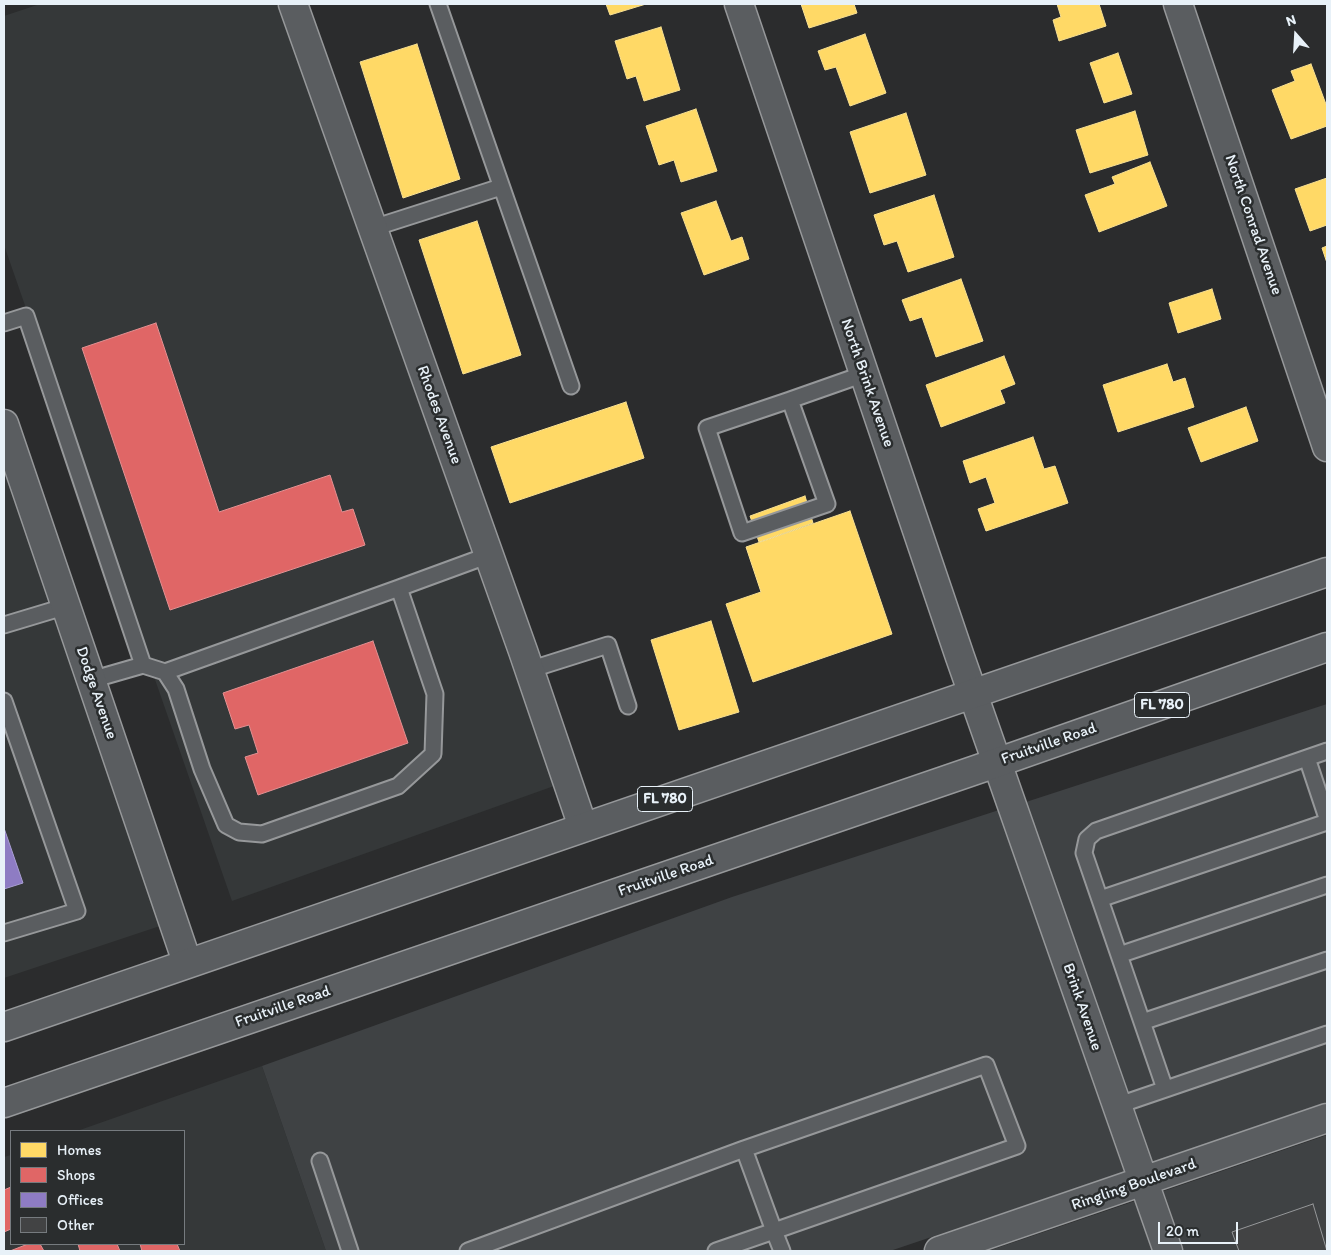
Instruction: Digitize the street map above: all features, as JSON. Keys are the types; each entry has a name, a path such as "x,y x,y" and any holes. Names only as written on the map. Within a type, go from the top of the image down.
{"street":[{"name":"Rhodes Avenue","path":"293,4 489,555 583,827"},
{"name":"North Brink Avenue","path":"739,4 996,763"},
{"name":"North Conrad Avenue","path":"1178,4 1327,447"},
{"name":"Dodge Avenue","path":"4,424 186,962"},
{"name":"FL 780","path":"4,1027 186,962 973,695 1327,572"},
{"name":"Fruitville Road","path":"4,1103 996,763 1327,647"},
{"name":"Brink Avenue","path":"996,763 1142,1182 1168,1251"},
{"name":"Ringling Boulevard","path":"940,1251 1327,1118"}],"lane":[{"path":"438,4 571,386"},
{"path":"373,228 501,186"},
{"path":"4,323 26,316 143,665"},
{"path":"790,400 827,504 742,533 707,428 864,374"},
{"path":"92,680 143,665 165,672 489,555"},
{"path":"165,672 176,689 202,768 226,825 239,832 262,834 398,786 433,754 435,694 400,588"},
{"path":"4,625 67,606"},
{"path":"529,670 608,645 628,706"},
{"path":"4,701 77,911 4,933"},
{"path":"1165,1089 1084,853 1087,839 1096,831 1327,751"},
{"path":"1307,758 1327,818"},
{"path":"1100,899 1327,822"},
{"path":"1119,955 1327,885"},
{"path":"1142,1022 1327,960"},
{"path":"1116,1106 1327,1034"},
{"path":"468,1251 744,1149 986,1064 1017,1146 716,1251"},
{"path":"744,1149 782,1251"},
{"path":"320,1161 350,1251"}],"shaded area":[{"path":"40,4 278,4 554,786 232,901 4,245 4,16"},
{"path":"4,466 160,926 4,978"},
{"path":"1327,704 1327,1102 1151,1163 1026,802"},
{"path":"999,810 1124,1172 890,1251 326,1251 262,1066 732,897"},
{"path":"262,1066 326,1251 4,1251 4,1157 10,1155 10,1245 185,1245 185,1130 80,1130"},
{"path":"1327,1135 1327,1251 1182,1251 1161,1192"},
{"path":"1135,1201 1152,1251 988,1251"}],"building: Homes":[{"path":"606,4 646,4 610,15"},
{"path":"801,4 854,4 857,13 809,28"},
{"path":"1057,4 1099,4 1106,26 1059,41 1053,20 1061,17"},
{"path":"661,27 680,90 644,101 636,76 627,79 615,41"},
{"path":"865,34 886,93 850,106 836,67 825,70 818,51"},
{"path":"417,44 460,179 403,198 360,62"},
{"path":"1118,53 1132,94 1104,103 1090,63"},
{"path":"1311,64 1327,107 1327,126 1291,139 1272,90 1295,81 1291,71"},
{"path":"696,109 717,171 681,182 674,160 659,165 646,126"},
{"path":"1135,111 1148,155 1090,173 1076,130"},
{"path":"906,113 926,175 870,193 850,132"},
{"path":"1150,162 1167,206 1099,232 1085,195 1115,184 1112,177"},
{"path":"1327,178 1327,225 1310,231 1295,189"},
{"path":"934,195 954,257 908,272 897,241 884,245 874,215"},
{"path":"716,201 731,241 742,237 749,259 704,275 681,213"},
{"path":"477,221 521,355 463,374 419,240"},
{"path":"1327,246 1327,263 1322,248"},
{"path":"961,279 983,341 936,357 922,317 910,321 902,300"},
{"path":"1212,289 1221,319 1178,333 1169,303"},
{"path":"1004,356 1015,384 1000,390 1005,403 941,427 926,385"},
{"path":"1167,364 1173,382 1185,378 1194,407 1118,432 1103,385"},
{"path":"626,402 644,458 510,503 491,447"},
{"path":"1246,407 1258,441 1201,462 1188,428"},
{"path":"1033,437 1044,469 1055,466 1068,503 986,531 978,509 995,503 986,477 970,483 963,461"},
{"path":"805,496 813,523 759,542 750,516"},
{"path":"850,511 892,634 753,682 726,604 761,592 746,547"},
{"path":"711,621 739,712 679,730 651,640"}],"building: Shops":[{"path":"156,323 219,512 330,475 342,512 353,509 365,545 170,610 82,348"},
{"path":"373,641 408,743 258,795 245,757 258,753 249,725 235,729 223,693"},
{"path":"10,1187 10,1229 4,1232 4,1190"},
{"path":"25,1245 41,1245 44,1251 10,1251"},
{"path":"78,1245 117,1245 120,1251 80,1251"},
{"path":"140,1245 177,1245 180,1251 142,1251"}],"building: Offices":[{"path":"4,828 23,883 4,889"}],"building: Other":[{"path":"1313,1204 1327,1251 1239,1251 1232,1232"}]}
